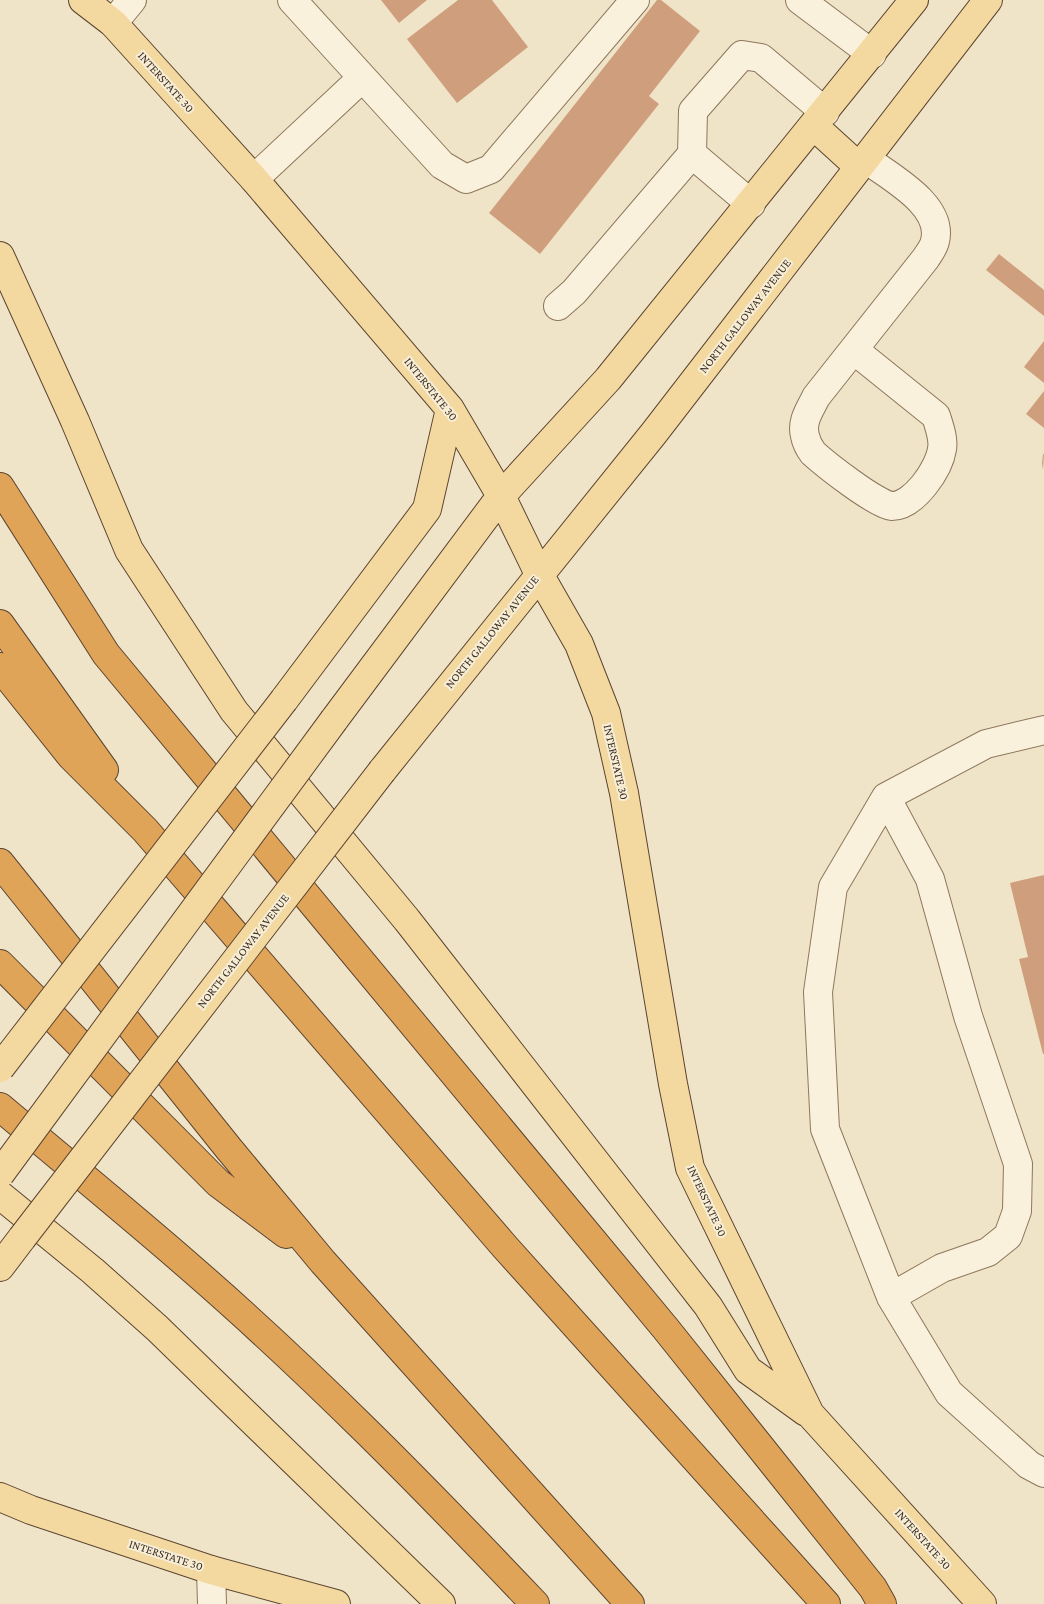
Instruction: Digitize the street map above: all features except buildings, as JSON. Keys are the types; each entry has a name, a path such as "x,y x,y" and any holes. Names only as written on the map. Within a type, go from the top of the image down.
{"highway":[{"path":"0,487 106,654 666,1329 873,1588 882,1604"},
{"path":"0,624 48,688 145,830"},
{"path":"0,667 71,756 145,830 505,1247 826,1604"},
{"path":"0,863 229,1149 323,1262 630,1604"},
{"path":"0,964 218,1183 323,1262"},
{"path":"0,1107 192,1269 311,1379 428,1491 535,1604"}],"main road":[{"name":"INTERSTATE 30","path":"82,0 113,23 254,179 450,409 501,496 539,574 579,644 606,713 624,793 673,1084 690,1168 810,1414 982,1604"},
{"path":"0,1174 501,496 608,379 820,119 914,0"},
{"name":"NORTH GALLOWAY AVENUE","path":"0,1267 382,771 654,433 988,0"},
{"path":"820,119 863,163"},
{"path":"0,256 75,421 129,550 234,711 407,920 696,1290 748,1370 810,1414"},
{"path":"0,1068 284,700 427,509 450,409"},
{"path":"0,1195 93,1271 158,1328 441,1604"},
{"name":"INTERSTATE 30","path":"0,1497 30,1510 211,1570 336,1604"}],"lane":[{"path":"113,23 132,0"},
{"path":"292,0 442,165 466,179 492,169 635,0"},
{"path":"800,0 872,54"},
{"path":"558,306 574,292 692,154 693,111 742,55 761,58 820,119"},
{"path":"254,179 362,78"},
{"path":"692,154 751,204"},
{"path":"854,350 936,416 940,430 942,449 933,473 913,496 893,506 878,502 812,452 805,437 803,423 816,397 926,258 935,241 936,226 932,213 915,195 863,163"},
{"path":"1044,730 986,744 886,797 833,887 818,992 825,1129 891,1297 949,1393 1029,1465 1044,1473"},
{"path":"886,797 930,878 968,1016 1018,1164 1017,1211 1008,1236 988,1252 942,1268 891,1297"},
{"path":"211,1570 212,1604"}]}
